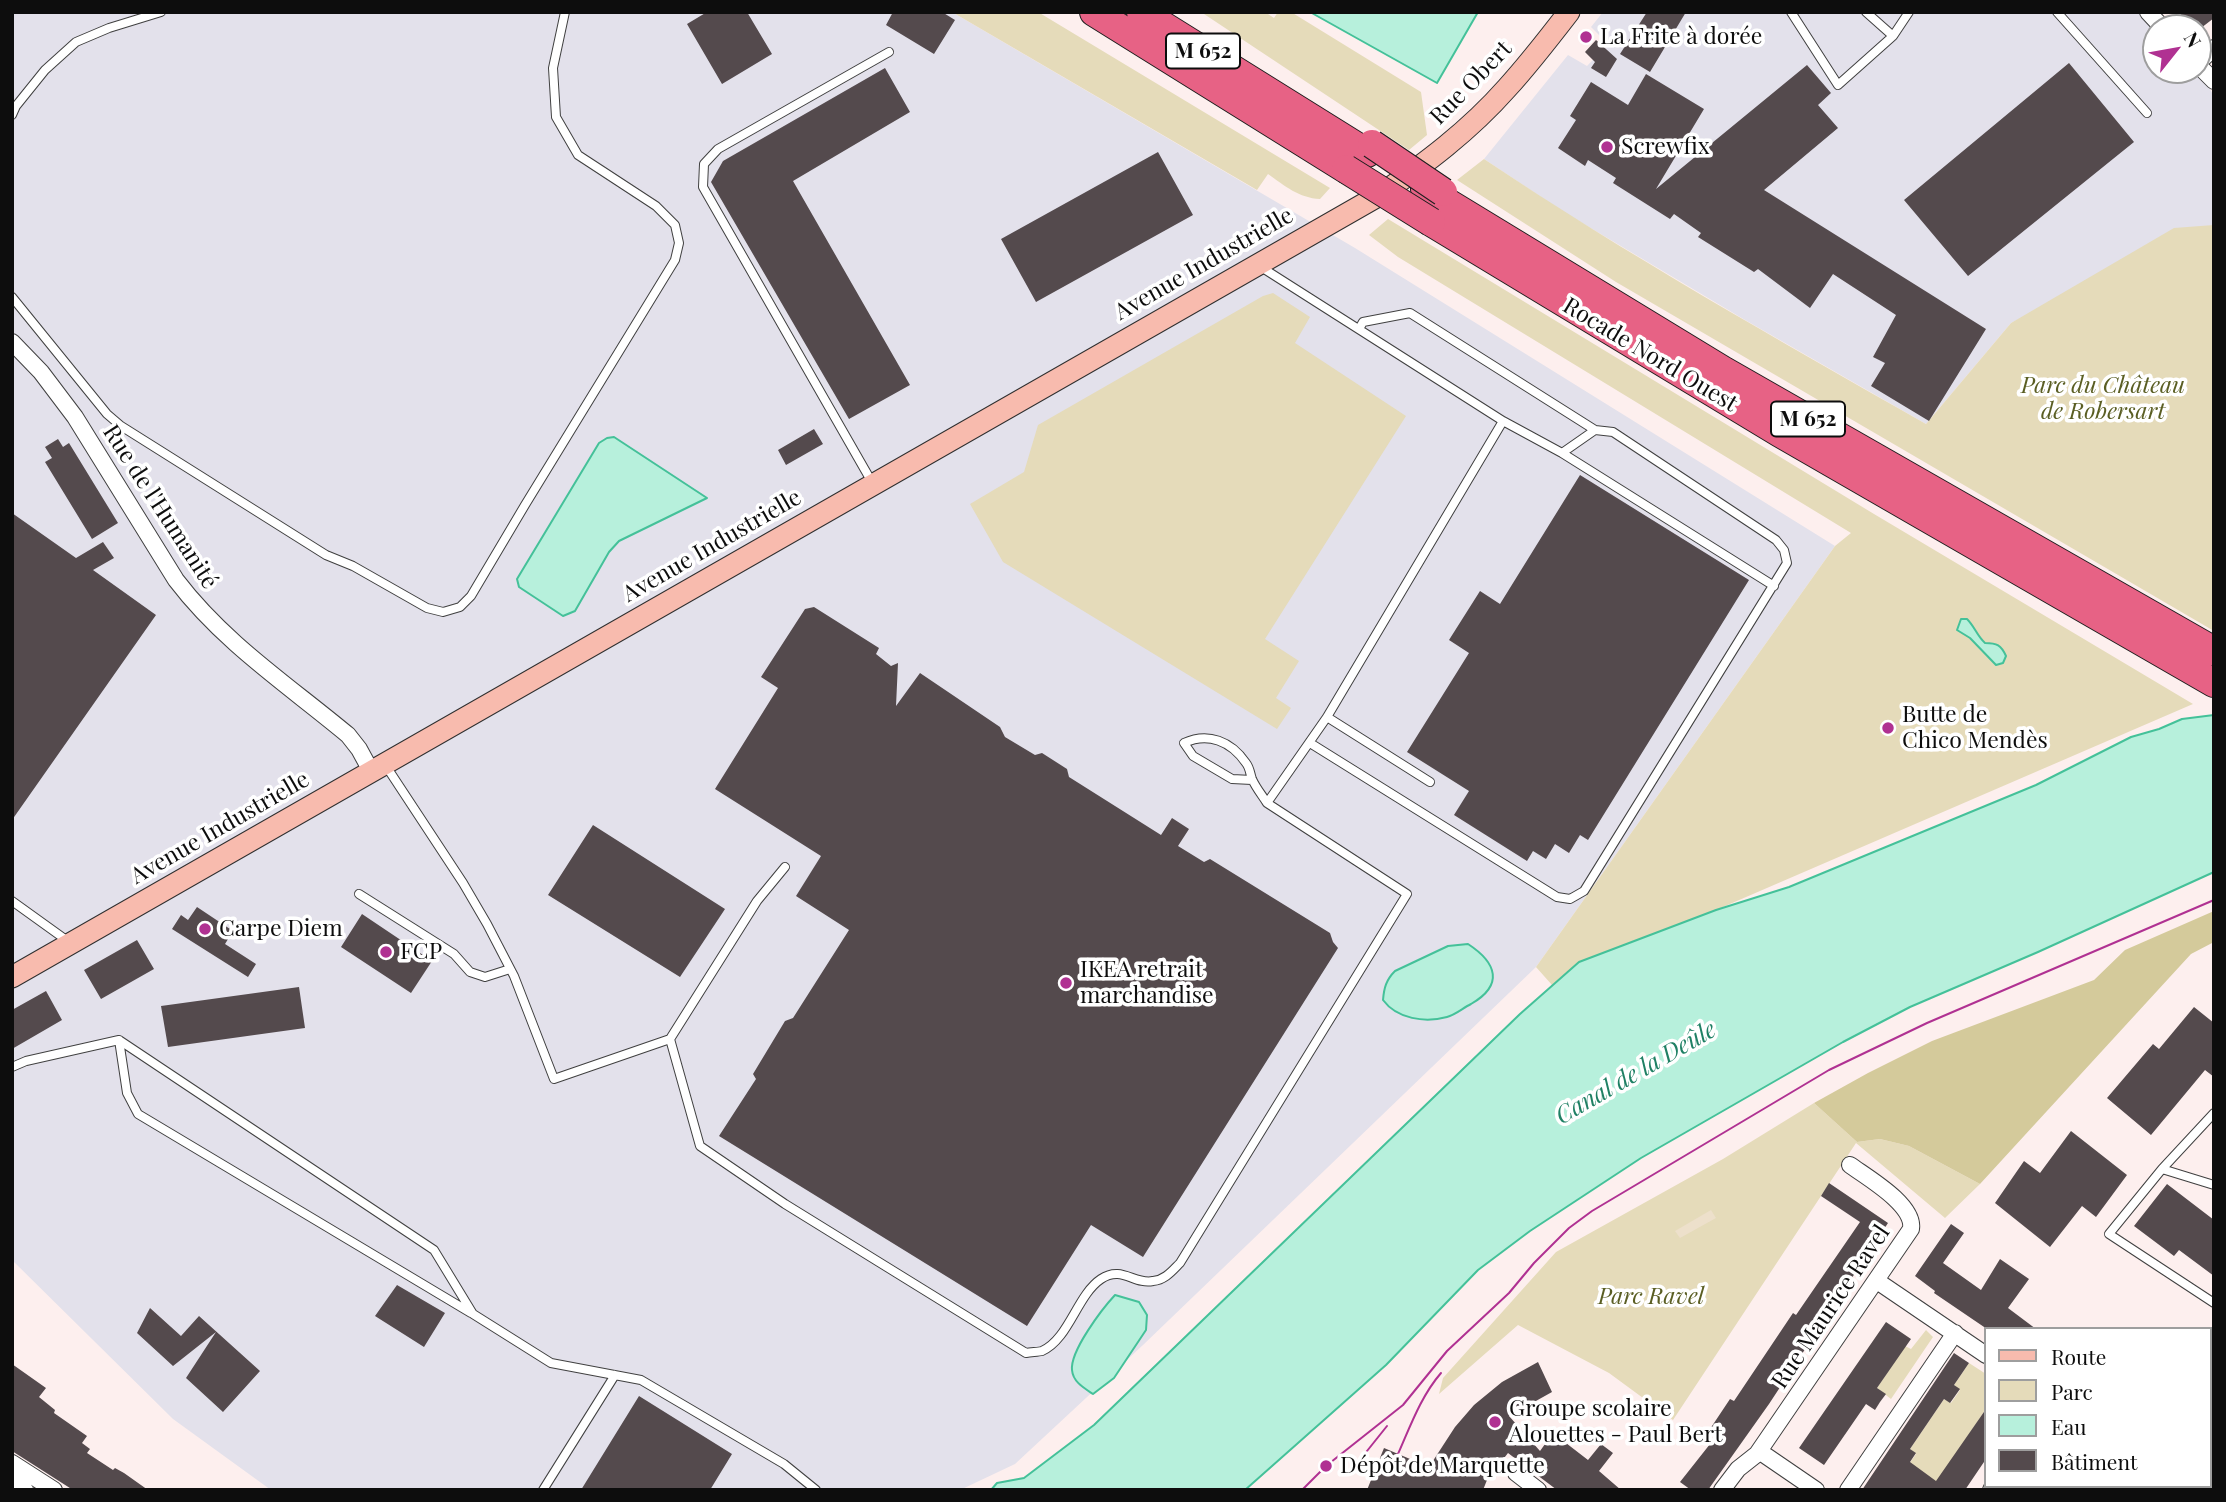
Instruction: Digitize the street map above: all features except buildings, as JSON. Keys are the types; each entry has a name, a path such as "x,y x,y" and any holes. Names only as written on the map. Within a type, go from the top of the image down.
{"highway":[{"name":"Rocade Nord Ouest","path":"1094,12 1362,156"},
{"name":"Rocade Nord Ouest","path":"1141,12 1440,205 1670,368 2214,683"},
{"path":"1175,12 1362,156"},
{"name":"Rocade Nord Ouest","path":"1440,205 1518,246 1736,377 2214,651"}],"street":[{"name":"Rue Obert","path":"1435,156 1465,131 1506,90 1569,12"},
{"name":"Avenue Industrielle","path":"12,977 1378,196 1435,156"},
{"name":"Rue de l'Humanité","path":"12,342 75,417 176,580 195,605 233,643 348,735 378,767"},
{"name":"Rue Maurice Ravel","path":"1722,1490 1738,1469 1759,1451 1909,1235 1912,1222 1905,1208 1850,1165"},
{"path":"1877,1281 1984,1354"},
{"path":"1848,1490 1955,1333"},
{"path":"1759,1451 1816,1490"},
{"path":"12,1463 54,1490"},
{"path":"1516,1473 1538,1490"},
{"path":"12,1478 25,1490"}],"lane":[{"path":"12,115 45,70 76,42 109,28 161,12"},
{"path":"12,297 107,414 121,426 326,555 353,566 427,608 443,612 460,607 471,596 675,260 679,243 675,225 656,206 578,155 556,117 553,68 565,12"},
{"path":"1791,12 1838,85 1893,36 1909,12"},
{"path":"1866,12 1893,36"},
{"path":"2057,12 2147,113"},
{"path":"873,484 703,187 704,164 718,149 889,52"},
{"path":"1257,265 1503,421 1562,453 1774,586"},
{"path":"1310,743 1557,897 1570,899 1584,891 1787,563 1784,550 1776,540 1613,432 1595,430 1410,313 1363,322 1359,329"},
{"path":"1267,803 1327,717 1503,421"},
{"path":"1562,453 1595,430"},
{"path":"1327,717 1430,782"},
{"path":"670,1039 700,1146 785,1204 1026,1353 1042,1351 1056,1339 1093,1285 1104,1277 1117,1273 1152,1282 1166,1277 1180,1264 1407,894 1267,803 1252,780 1248,765 1237,753 1214,737 1194,738 1184,743 1193,756 1232,779 1252,780"},
{"path":"378,767 476,904 510,969 554,1079 670,1039 757,901 785,867"},
{"path":"359,894 453,954 470,972 485,977 510,969"},
{"path":"12,901 71,943"},
{"path":"12,1067 26,1061 119,1040 434,1250 473,1314"},
{"path":"119,1040 127,1093 138,1114 551,1363 640,1380 784,1464 816,1490"},
{"path":"2214,1113 2162,1169 2109,1234 2214,1303"},
{"path":"2162,1169 2214,1185"},
{"path":"543,1490 615,1375"}],"shaded area":[{"path":"12,12 952,12 1355,248 1835,546 1536,967 1143,1345 1015,1464 960,1490 271,1490 173,1419 12,1260"},
{"path":"1603,12 2149,12 2150,14 2142,14 2142,84 2207,84 2214,96 2214,225 2011,323 1926,424 1562,211 1484,159 1568,55 1587,66 1608,44 1591,27"},
{"path":"2214,911 2214,942 2191,954 1980,1184 1909,1146 1880,1139 1857,1142 1814,1103 1932,1041 2094,980 2125,950"},
{"path":"1711,1210 1716,1218 1680,1238 1675,1231"}],"green space":[{"path":"952,12 1038,12 1330,188 1320,199 1312,198 1292,191 1268,174 1257,190"},
{"path":"1201,12 1265,12 1274,18 1278,12 1291,12 1421,92 1427,135 1409,150"},
{"name":"Parc du Château de Robersart","path":"1484,159 1647,263 1926,424 2011,323 2174,228 2214,225 2214,631 1616,282 1457,180"},
{"path":"1388,219 2193,704 1716,910 1579,962 1552,985 1536,967 1835,546 1851,533 1398,257 1369,235"},
{"path":"1273,293 1310,317 1295,343 1406,416 1265,639 1299,661 1276,698 1291,708 1277,729 1003,562 970,504 1024,472 1038,425 1263,296"},
{"name":"Parc Ravel","path":"1814,1103 1857,1142 1880,1139 1909,1146 1980,1184 1945,1218 1856,1143 1673,1420 1609,1373 1518,1325 1439,1394 1443,1378 1556,1252 1723,1159"},
{"path":"1926,1330 1933,1337 1891,1399 1877,1388 1905,1346 1911,1349"},
{"path":"1969,1363 1984,1373 1984,1412 1937,1482 1894,1485 1916,1454 1910,1449 1944,1399 1951,1403 1960,1390 1954,1385"}],"water":[{"path":"1310,12 1478,12 1437,83"},
{"path":"614,437 707,498 619,541 609,552 575,611 563,616 519,587 517,579 599,443"},
{"path":"1961,619 1967,619 1985,643 2000,647 2006,656 2003,663 1996,665 1970,638 1957,630"},
{"name":"Canal de la Deûle","path":"2214,715 2214,872 1910,1007 1843,1042 1641,1158 1530,1231 1478,1270 1386,1365 1245,1490 991,1490 997,1483 1024,1478 1094,1425 1520,1014 1579,962 1716,910 1789,887 2036,785 2131,737 2182,719"},
{"path":"1468,944 1485,959 1493,974 1489,989 1482,997 1447,1017 1430,1020 1412,1018 1396,1012 1383,1000 1386,984 1395,971 1448,946"},
{"path":"1115,1295 1139,1302 1147,1315 1146,1330 1114,1378 1093,1394 1074,1378 1073,1362 1088,1331"}],"tram line":[{"path":"1302,1490 1326,1466 1403,1405 1447,1351 1509,1293 1569,1228 1592,1211 1829,1070 1927,1023 2214,900"},
{"path":"1398,1454 1422,1402 1441,1373"},
{"path":"1363,1456 1387,1426"}],"place":[{"name":"La Frite à dorée","path":"1586,37"},
{"name":"Screwfix","path":"1607,147"},
{"name":"Butte de Chico Mendès","path":"1888,728"},
{"name":"Carpe Diem","path":"205,929"},
{"name":"FCP","path":"386,952"},
{"name":"IKEA retrait marchandise","path":"1066,983"},
{"name":"Groupe scolaire Alouettes - Paul Bert","path":"1495,1422"},
{"name":"Dépôt de Marquette","path":"1326,1466"}]}
